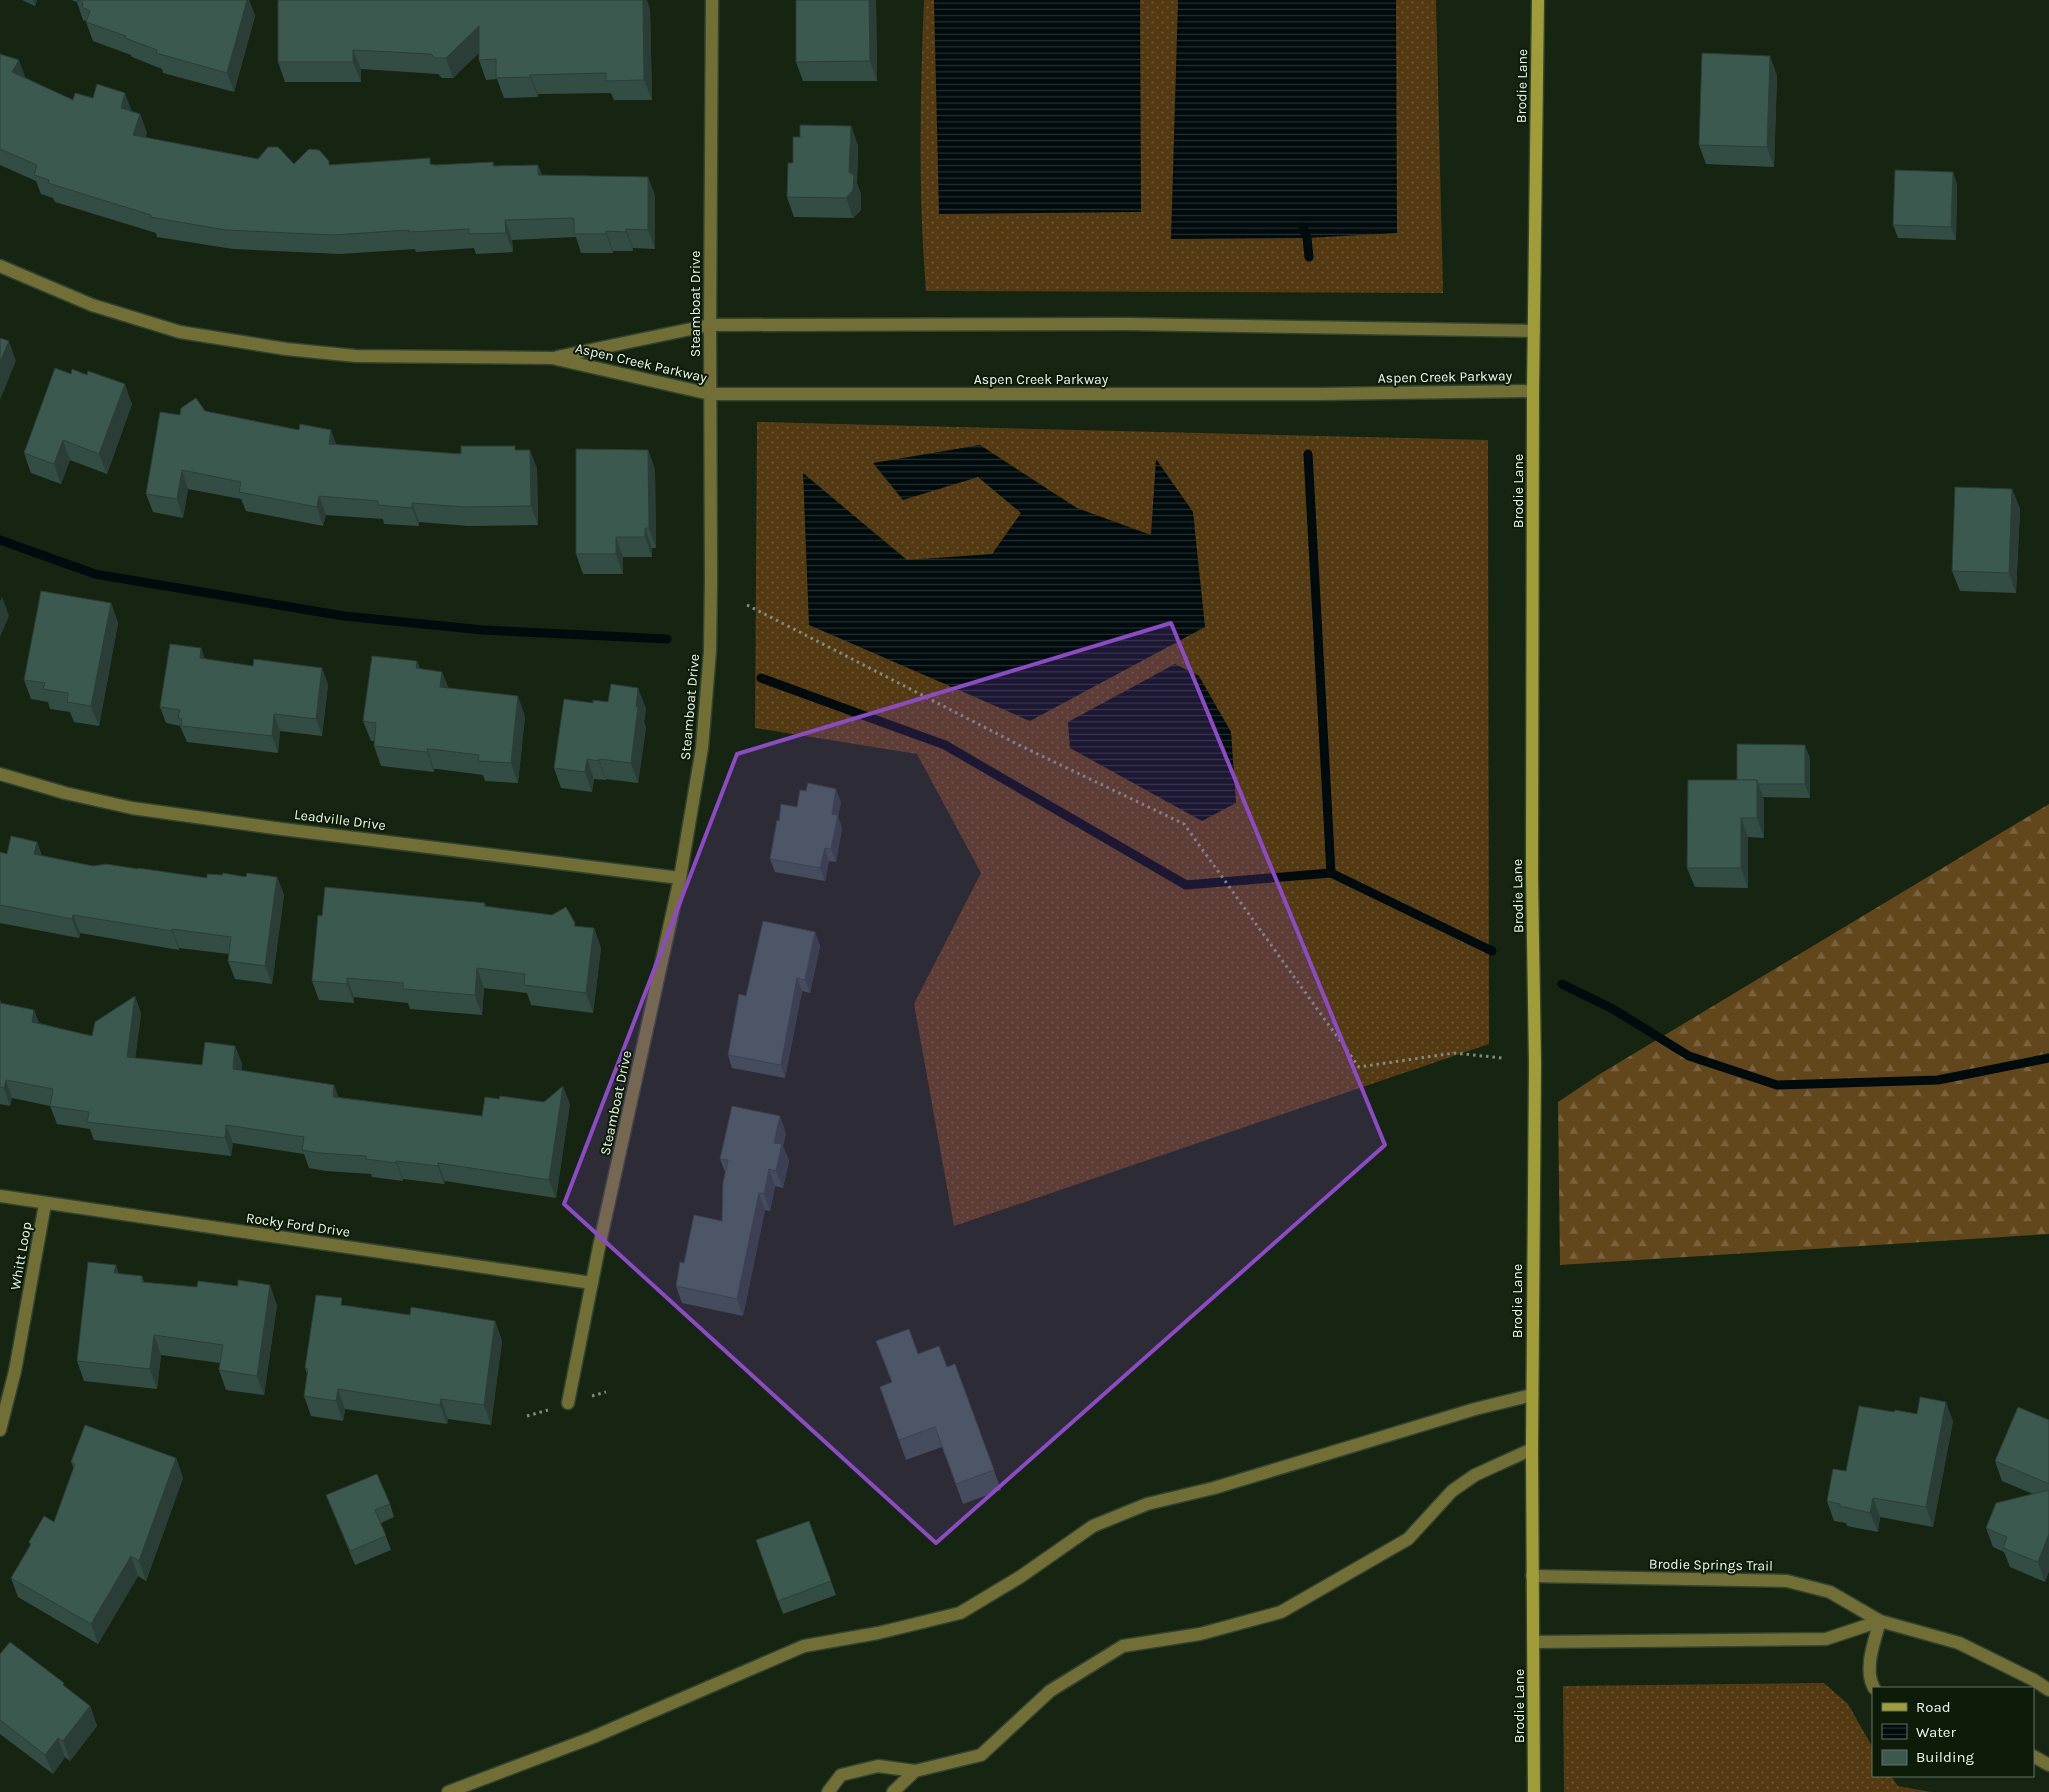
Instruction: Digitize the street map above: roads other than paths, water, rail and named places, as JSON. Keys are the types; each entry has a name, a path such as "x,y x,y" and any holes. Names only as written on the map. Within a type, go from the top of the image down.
{"main road":[{"name":"Brodie Lane","path":"1534,1792 1532,1395 1535,1064 1532,877 1534,331 1538,0"}],"street":[{"name":"Steamboat Drive","path":"568,1403 592,1283 680,878 702,748 710,651 712,0"},
{"name":"Aspen Creek Parkway","path":"0,266 92,305 180,332 286,348 356,356 552,358 710,394 1321,394 1534,391"},
{"name":"Aspen Creek Parkway","path":"552,358 710,325 1127,324 1534,331"},
{"name":"Leadville Drive","path":"0,774 65,793 132,808 282,829 680,878"},
{"name":"Rocky Ford Drive","path":"0,1196 592,1283"},
{"name":"Whitt Loop","path":"0,1430 15,1371 46,1204"},
{"path":"448,1792 590,1738 804,1646 878,1633 960,1613 1020,1578 1093,1526 1147,1504 1214,1488 1475,1408 1532,1395"},
{"path":"828,1792 841,1775 878,1766 915,1771 981,1755 1050,1691 1123,1646 1200,1634 1281,1612 1408,1539 1452,1491 1475,1474 1532,1449"},
{"name":"Brodie Springs Trail","path":"1532,1576 1787,1581 1830,1592 1880,1620 1959,1643 2034,1680 2049,1690"},
{"path":"1534,1642 1826,1639 1880,1620"},
{"path":"1873,1687 1870,1681 1871,1660 1880,1620"},
{"path":"2034,1757 2049,1765"},
{"path":"893,1792 915,1771"}],"water":[{"path":"934,0 1140,0 1141,212 939,214"},
{"path":"1178,0 1396,0 1397,233 1307,238 1171,239"},
{"path":"980,445 1077,508 1151,535 1156,459 1193,512 1205,627 1030,721 809,625 803,473 907,560 992,554 1021,513 978,477 903,500 873,463"},
{"path":"1175,664 1199,676 1231,732 1236,803 1202,821 1070,748 1068,722"}],"waterway":[{"path":"1303,227 1307,238 1309,257"},
{"path":"1308,454 1331,873 1492,951"},
{"path":"0,540 95,574 344,616 483,630 667,639"},
{"path":"761,678 945,745 1186,885 1331,873"},
{"path":"1562,984 1613,1009 1689,1056 1777,1085 1938,1080 2049,1058"}]}
